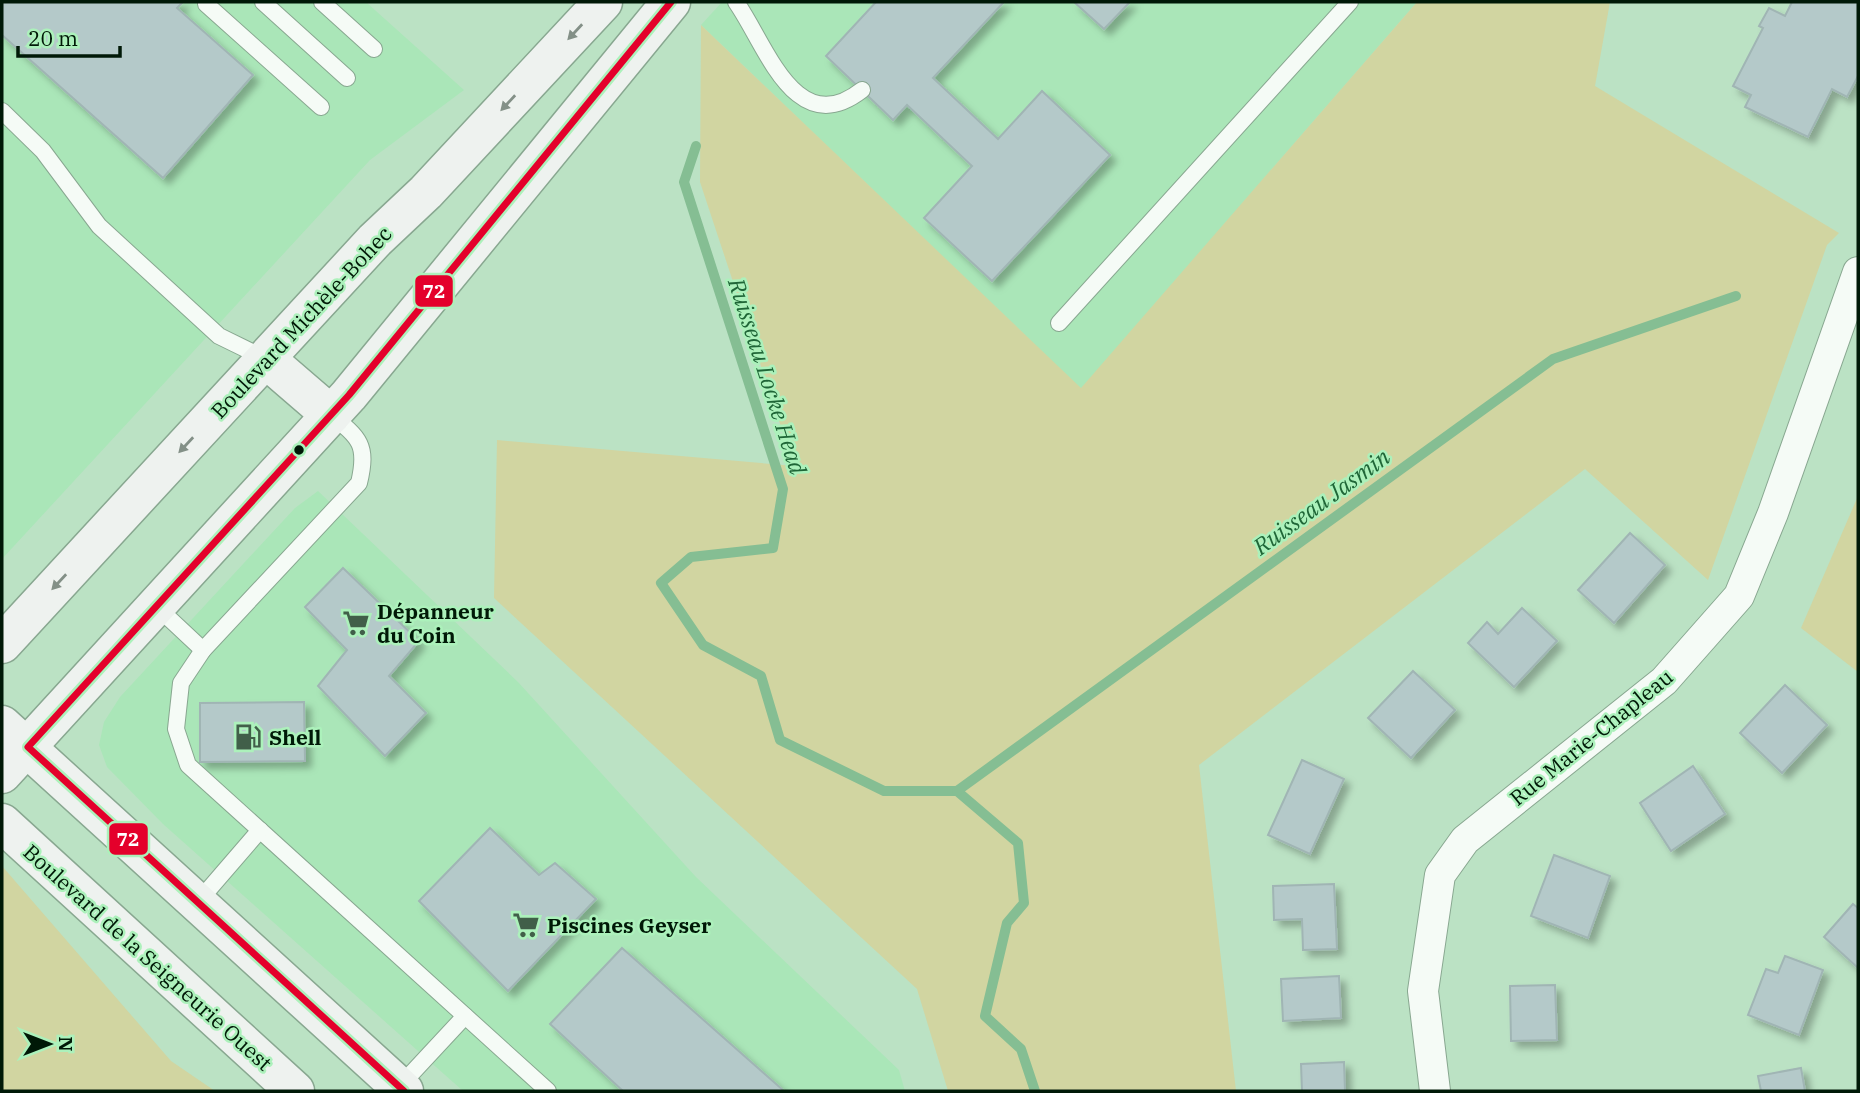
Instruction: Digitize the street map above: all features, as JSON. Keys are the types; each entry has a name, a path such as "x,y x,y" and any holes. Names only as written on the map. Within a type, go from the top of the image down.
{"street":[{"name":"Boulevard Michèle-Bohec","path":"2,644 603,2"},
{"path":"2,775 15,736 156,607 331,415 671,2"},
{"name":"Rue Marie-Chapleau","path":"1435,1091 1423,990 1440,875 1465,840 1664,681 1739,596 1773,513 1858,272"},
{"path":"266,359 331,415"},
{"path":"15,736 401,1089"},
{"name":"Boulevard de la Seigneurie Ouest","path":"2,823 295,1091"}],"lane":[{"path":"262,2 347,78"},
{"path":"322,2 374,49"},
{"path":"736,2 793,92 820,104 848,100 862,90"},
{"path":"1059,323 1350,2"},
{"path":"206,5 321,107"},
{"path":"2,111 43,151 99,226 219,336 266,359"},
{"path":"331,415 360,441 364,461 359,483 204,650 180,683 176,729 188,765 548,1091"},
{"path":"156,607 204,650"},
{"path":"197,903 260,830"},
{"path":"401,1089 465,1016"}],"shaded area":[{"path":"2,2 366,2 464,90 370,160 2,559"},
{"path":"722,2 1417,2 1081,389 701,25"},
{"path":"1417,2 1610,2 1595,86 1839,233 1827,245 1708,580 1585,469 1199,765 1236,1091 948,1091 917,989 494,598 497,440 794,466 700,182 701,25 1081,388"},
{"path":"318,491 518,682 696,877 899,1070 905,1091 463,1091 163,824 107,767 99,745 104,722 120,697 295,508"},
{"path":"1858,496 1858,672 1801,628"},
{"path":"2,866 171,1061 215,1091 2,1091"}],"building":[{"path":"2,2 183,2 177,8 253,75 163,178 2,35"},
{"path":"876,2 1004,2 933,78 998,139 1042,91 1110,155 992,281 924,218 972,166 907,105 893,120 826,56"},
{"path":"1074,2 1130,2 1104,29"},
{"path":"1792,2 1858,2 1858,76 1847,97 1832,89 1808,137 1745,107 1751,95 1733,86 1763,28 1759,26 1769,8 1785,16"},
{"path":"1630,533 1665,565 1614,623 1578,590"},
{"path":"343,568 419,641 389,676 426,713 385,756 318,686 347,650 305,607"},
{"path":"1522,608 1557,641 1514,687 1468,643 1487,622 1498,634"},
{"path":"1413,671 1455,710 1411,758 1368,718"},
{"path":"1785,685 1827,725 1782,773 1740,733"},
{"path":"304,702 305,761 200,762 200,703"},
{"path":"1302,760 1344,779 1310,854 1268,835"},
{"path":"1693,766 1725,814 1671,851 1640,803"},
{"path":"490,828 539,875 555,863 596,899 508,991 419,901"},
{"path":"1554,855 1610,876 1588,938 1531,916"},
{"path":"1334,884 1337,949 1303,950 1302,919 1274,920 1273,886"},
{"path":"1853,904 1858,908 1858,968 1824,937"},
{"path":"622,948 784,1091 623,1091 550,1024"},
{"path":"1785,956 1823,970 1799,1035 1748,1015 1766,969 1778,973"},
{"path":"1339,976 1341,1018 1283,1021 1281,979"},
{"path":"1555,985 1557,1040 1511,1041 1510,986"},
{"path":"1344,1062 1345,1091 1302,1091 1301,1064"},
{"path":"1801,1068 1805,1091 1761,1091 1758,1076"}],"waterway":[{"name":"Ruisseau Locke Head","path":"696,146 684,182 783,489 773,548 691,557 661,583 703,645 761,676 780,740 884,791 957,791 1018,843 1024,903 1007,923 985,1016 1021,1049 1035,1091"},
{"name":"Ruisseau Jasmin","path":"957,791 1553,359 1736,296"}],"transit line":[{"name":"72","path":"404,1091 28,747 349,395 671,2"}],"place":[{"name":"Dépanneur du Coin","path":"356,623"},
{"name":"Shell","path":"248,737"},
{"name":"Piscines Geyser","path":"526,925"}]}
